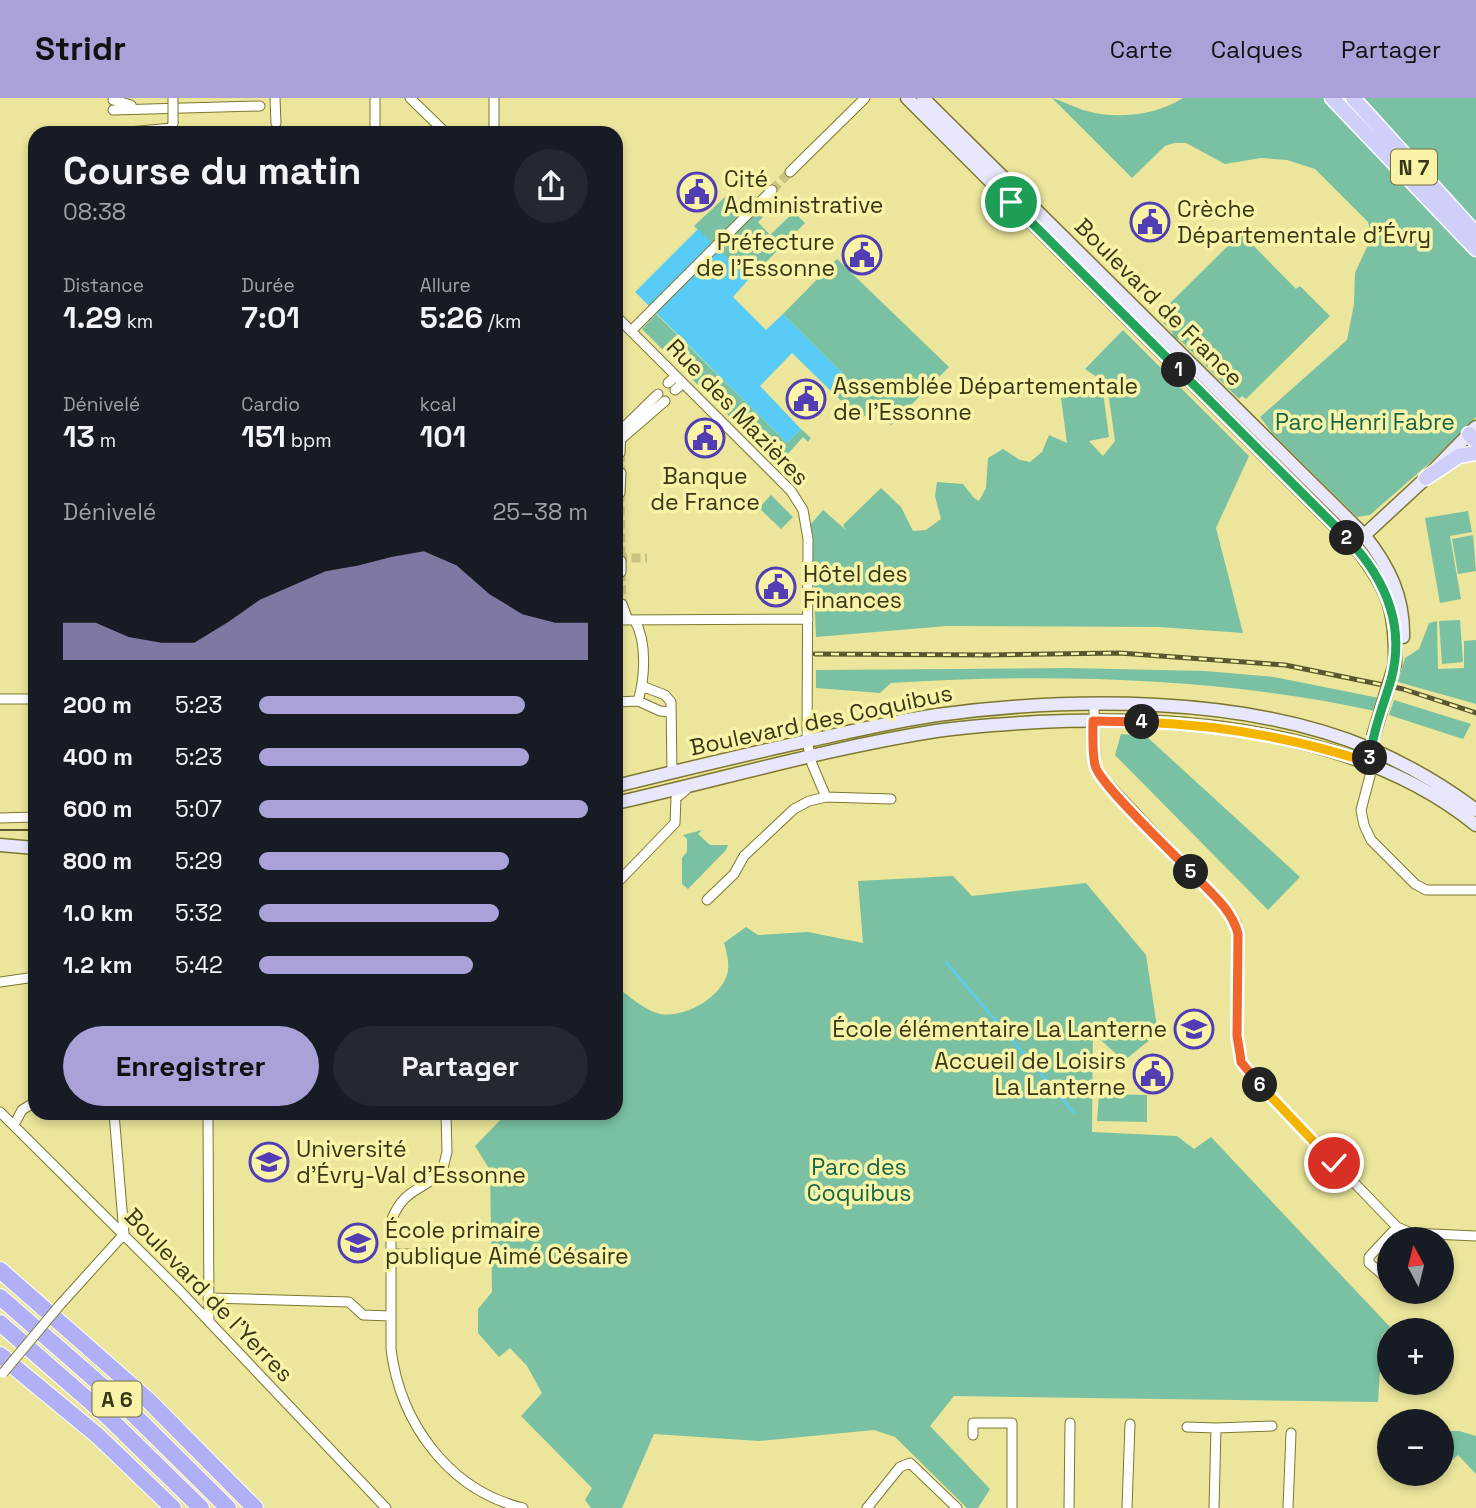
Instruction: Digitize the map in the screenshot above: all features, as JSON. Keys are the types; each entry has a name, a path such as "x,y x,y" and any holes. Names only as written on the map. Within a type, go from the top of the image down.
{"highway":[{"path":"0,1270 147,1399 255,1508"},
{"name":"A 6","path":"0,1297 124,1405 228,1508"},
{"name":"A 6","path":"0,1323 110,1419 201,1508"},
{"path":"0,1347 7,1372"},
{"path":"0,1355 7,1372 98,1436 173,1508"}],"main road":[{"name":"Boulevard de France","path":"907,98 923,101 1359,540 1391,606 1395,621 1395,664 1372,743 1370,763"},
{"name":"N 7","path":"1332,98 1476,249"},
{"name":"N 7","path":"1353,98 1476,233"},
{"path":"1359,540 1474,434"},
{"path":"1426,478 1459,456 1476,453"},
{"name":"Boulevard des Coquibus","path":"623,784 807,741 934,715 1005,708 1094,705 1181,707 1260,717 1372,743 1476,810"},
{"name":"Boulevard des Coquibus","path":"623,801 810,756 939,730 1002,724 1093,721 1182,724 1316,745 1370,763 1429,793 1476,825"},
{"path":"0,845 28,847"}],"street":[{"path":"172,126 173,98"},
{"path":"275,98 276,122"},
{"path":"410,98 439,126"},
{"path":"494,98 494,126"},
{"path":"790,172 865,98"},
{"path":"375,100 375,126"},
{"path":"113,105 150,108 262,104 275,111"},
{"path":"635,327 772,190"},
{"name":"Rue des Mazières","path":"623,323 797,499 803,509 807,529 807,741 826,797"},
{"path":"672,387 679,379"},
{"path":"623,437 662,397"},
{"path":"623,606 642,632 642,686 638,701"},
{"path":"623,620 808,620"},
{"path":"642,632 653,621"},
{"path":"642,686 669,697 672,772"},
{"path":"0,699 28,699"},
{"path":"623,702 638,701 660,711 671,712"},
{"path":"1094,705 1095,766 1099,774 1228,911 1236,923 1237,1036 1241,1062 1251,1076 1397,1227"},
{"path":"1370,763 1370,776 1361,810 1371,839 1415,884 1426,890 1476,890"},
{"path":"623,877 675,823 676,798 694,786"},
{"path":"707,900 734,874 744,856 782,818 809,801 826,797 891,799"},
{"path":"0,818 28,817"},
{"path":"0,982 28,978"},
{"path":"14,1125 22,1110 28,1106"},
{"name":"Boulevard de l'Yerres","path":"0,1112 124,1234 386,1508"},
{"path":"7,1372 59,1306 124,1234 115,1120"},
{"path":"208,1120 209,1322"},
{"path":"446,1120 447,1152 442,1172 412,1191 395,1210 390,1233 394,1370 408,1413 442,1461 474,1486 523,1508"},
{"path":"1454,1235 1476,1236"},
{"path":"1377,1248 1369,1256 1369,1263 1377,1270"},
{"path":"390,1254 424,1254"},
{"path":"208,1298 349,1302 363,1315 391,1316"},
{"path":"973,1435 974,1423 1012,1423 1011,1508 1018,1508"},
{"path":"1069,1508 1070,1423"},
{"path":"1127,1508 1129,1424"},
{"path":"1187,1427 1272,1426"},
{"path":"1214,1508 1216,1428"},
{"path":"1288,1508 1291,1433"},
{"path":"867,1508 900,1466 910,1463 957,1508"}],"green space":[{"name":"Parc Henri Fabre","path":"1052,98 1095,113 1121,115 1160,109 1183,98 1476,98 1476,417 1434,459 1370,515 1357,517 1272,433 1260,417 1347,340 1354,304 1355,273 1372,236 1368,222 1315,169 1287,160 1261,158 1225,164 1186,143 1174,143 1165,146 1132,178"},
{"path":"752,192 757,198 712,244 694,226 725,197 737,208"},
{"path":"764,204 770,210 758,222 770,235 794,212 805,223 748,280 718,250"},
{"path":"1241,233 1296,289 1300,286 1330,316 1246,399 1242,396 1239,399 1180,340 1174,338 1157,316"},
{"path":"837,259 949,367 891,425 874,410 860,419 834,394 848,379 783,314"},
{"path":"656,314 787,443 801,429 811,438 808,442 803,437 778,465 642,329"},
{"name":"Parc Henri Fabre","path":"1123,330 1249,456 1216,528 1243,633 1159,627 947,626 816,637 811,524 823,510 846,530 843,525 881,488 901,507 913,531 926,530 941,519 935,496 937,482 963,484 979,501 986,488 988,458 1003,449 1020,460 1030,462 1042,452 1049,435 1067,443 1061,398 1103,392 1109,437 1089,441 1103,456 1115,441 1107,384 1085,369"},
{"path":"771,495 793,517 781,529 759,508"},
{"path":"1468,511 1472,532 1450,536 1461,599 1440,603 1425,518"},
{"path":"1473,535 1476,571 1458,574 1452,539"},
{"path":"1460,620 1463,662 1442,664 1439,621"},
{"path":"1437,621 1438,669 1464,668 1464,641 1476,640 1476,704 1398,682 1405,658 1419,649 1429,623"},
{"path":"1069,668 1205,671 1274,677 1379,698 1375,711 1256,691 1134,680 1073,678 891,683 880,693 816,688 816,670"},
{"path":"1394,700 1471,724 1463,739 1389,715"},
{"path":"1121,734 1146,736 1300,877 1268,910 1115,755"},
{"path":"702,830 698,834 710,845 728,845 688,889 682,884 682,858 687,852 687,839 683,835"},
{"name":"Parc des Coquibus","path":"953,876 972,896 1086,883 1146,955 1158,1033 1124,1061 1093,1033 1092,1132 1177,1136 1194,1149 1211,1137 1382,1318 1377,1318 1378,1402 954,1396 930,1426 990,1489 978,1508 967,1508 895,1437 874,1430 759,1441 654,1434 622,1508 591,1508 585,1500 592,1488 521,1416 542,1393 527,1366 510,1348 499,1357 478,1333 478,1309 492,1292 490,1170 475,1146 500,1120 623,1120 623,992 655,1013 669,1014 690,1010 709,999 723,984 728,967 724,943 746,927 758,935 808,932 863,943 858,881"},
{"path":"1099,1094 1147,1095 1147,1122 1097,1121"},
{"path":"1454,1431 1476,1436 1476,1474 1458,1455 1454,1458"}],"water":[{"path":"698,229 748,280 733,297 766,330 783,314 848,379 834,394 792,353 760,386 801,429 787,443 635,292"}],"waterway":[{"path":"946,962 1074,1113"}],"tunnel":[{"path":"772,190 790,172"},
{"path":"623,558 647,558"}],"tram line":[{"path":"0,830 28,830"}],"railway":[{"path":"815,654 1119,653 1285,665 1403,689 1476,713"}],"place":[{"name":"Cité Administrative","path":"697,192"},
{"name":"Crèche Départementale d'Évry","path":"1150,222"},
{"name":"Préfecture de l'Essonne","path":"862,255"},
{"name":"Assemblée Départementale de l'Essonne","path":"806,399"},
{"name":"Banque de France","path":"705,438"},
{"name":"Hôtel des Finances","path":"776,587"},
{"name":"École élémentaire La Lanterne","path":"1194,1029"},
{"name":"Accueil de Loisirs La Lanterne","path":"1153,1074"},
{"name":"Université d'Évry-Val d'Essonne","path":"269,1162"},
{"name":"École primaire publique Aimé Césaire","path":"358,1243"}],"route":[{"path":"1011,202 1339,529 1366,560 1391,606 1395,621 1395,664 1373,737 1370,763 1316,745 1257,734 1182,724 1093,721 1095,766 1099,774 1228,911 1236,923 1237,1036 1241,1062 1251,1076 1334,1163"}]}
